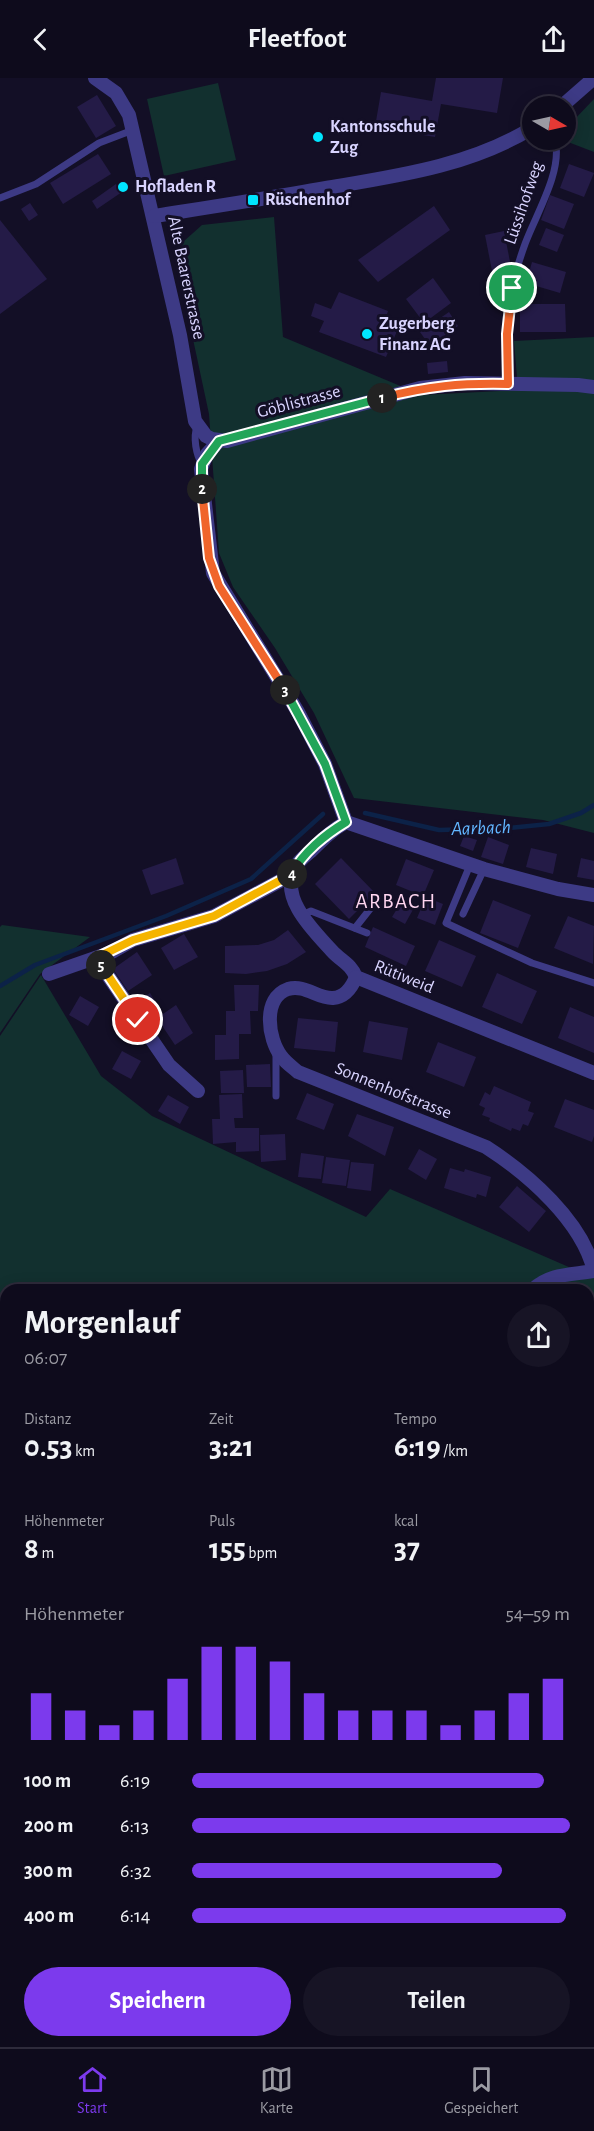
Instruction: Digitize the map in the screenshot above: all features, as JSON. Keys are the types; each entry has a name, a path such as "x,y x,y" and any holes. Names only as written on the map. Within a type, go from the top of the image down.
{"street":[{"name":"Alte Baarerstrasse","path":"95,78 116,93 122,101 133,130 180,335 197,427"},
{"path":"573,96 594,78"},
{"path":"154,216 385,178 450,164 509,142 522,134"},
{"name":"Göblistrasse","path":"219,441 420,388 465,383 594,387"},
{"path":"197,427 206,436 219,441 202,464"},
{"name":"Alte Baarerstrasse","path":"202,464 203,499 213,573 219,586 277,675 303,722 325,764 346,822"},
{"path":"49,974 87,959 96,958 133,940 214,916 291,875 296,865 319,842 346,822 477,867 594,895"},
{"name":"Rütiweid","path":"291,875 291,894 302,915 336,955 352,966 356,977 594,1073"},
{"path":"96,958 170,1065 198,1091"},
{"name":"Sonnenhofstrasse","path":"356,977 351,988 343,995 332,998 303,988 287,989 277,997 270,1014 271,1034 280,1055 298,1072 486,1147 514,1165 577,1231 589,1251 594,1271 559,1275 540,1284"}],"lane":[{"path":"0,198 36,184 99,143 133,130"},
{"name":"Lüssihofweg","path":"508,384 507,334 512,288 524,245 551,180 557,150"},
{"name":"Alte Baarerstrasse","path":"197,427 196,446 198,459 202,464"},
{"path":"463,915 477,867"},
{"path":"477,867 446,923 532,963 594,983"},
{"path":"355,928 374,904"},
{"path":"302,915 311,911 367,933"},
{"path":"276,1046 276,1096"}],"green space":[{"path":"218,83 236,160 164,176 147,99"},
{"path":"594,99 594,152 576,145 576,118"},
{"path":"274,217 283,337 422,395 518,390 514,341 594,337 594,833 543,820 354,798 314,713 275,648 233,587 219,553 209,414 174,250 202,225"},
{"path":"2,925 90,937 40,974 0,1033 0,927"},
{"path":"41,975 101,1076 152,1116 366,1217 390,1189 594,1278 594,1284 0,1284 0,1036"}],"building":[{"path":"436,78 503,78 497,113 441,104 435,137 375,127 381,92 432,101"},
{"path":"97,95 116,126 96,138 77,107"},
{"path":"98,154 111,174 63,204 50,183"},
{"path":"569,164 594,173 584,197 560,188"},
{"path":"116,184 122,192 97,209 92,201"},
{"path":"550,195 574,204 564,229 541,220"},
{"path":"30,203 38,215 29,221 21,209"},
{"path":"434,206 450,230 378,282 358,260"},
{"path":"0,220 47,279 0,314"},
{"path":"546,228 564,235 557,252 539,245"},
{"path":"504,231 512,272 493,276 485,235"},
{"path":"532,262 566,272 560,293 526,283"},
{"path":"433,278 451,303 424,323 406,299"},
{"path":"339,292 388,311 386,317 400,324 386,357 319,332 324,321 311,316 315,303 331,309"},
{"path":"520,304 565,304 566,332 520,332"},
{"path":"449,312 458,326 430,346 420,332"},
{"path":"447,361 448,372 428,374 427,363"},
{"path":"464,836 477,840 473,851 460,846"},
{"path":"488,837 509,845 503,864 481,857"},
{"path":"531,848 557,854 553,874 526,867"},
{"path":"176,858 184,884 151,895 142,870"},
{"path":"341,858 375,893 349,919 315,884"},
{"path":"581,858 594,861 594,880 577,877"},
{"path":"406,859 434,870 423,896 396,885"},
{"path":"426,897 443,904 435,925 417,918"},
{"path":"403,899 415,906 405,924 392,917"},
{"path":"493,900 531,915 518,948 480,933"},
{"path":"568,916 594,926 593,964 554,948"},
{"path":"373,927 415,946 406,966 365,947"},
{"path":"288,930 306,952 287,964 267,971 246,974 225,973 225,946 258,945 274,940"},
{"path":"184,934 198,957 174,970 161,948"},
{"path":"439,940 476,956 462,987 425,971"},
{"path":"137,952 152,975 128,991 113,969"},
{"path":"497,973 537,991 522,1024 482,1007"},
{"path":"234,985 259,985 258,1011 250,1011 251,1034 239,1034 239,1059 215,1060 215,1035 226,1035 226,1011 235,1011"},
{"path":"150,993 163,1014 176,1005 193,1033 175,1045 159,1021 154,1025 138,1001"},
{"path":"80,996 99,1007 88,1026 69,1015"},
{"path":"570,1007 594,1017 594,1053 558,1038"},
{"path":"298,1018 338,1022 335,1052 294,1048"},
{"path":"369,1021 408,1028 402,1060 363,1052"},
{"path":"438,1042 476,1057 464,1087 426,1072"},
{"path":"122,1051 141,1061 131,1079 112,1069"},
{"path":"270,1064 271,1087 247,1087 246,1065"},
{"path":"243,1070 244,1093 221,1093 220,1071"},
{"path":"494,1086 531,1102 528,1111 534,1113 528,1126 523,1124 520,1131 512,1128 511,1131 489,1121 490,1118 482,1115 485,1108 479,1105 485,1092 490,1095"},
{"path":"307,1093 334,1104 324,1130 296,1119"},
{"path":"242,1094 243,1118 234,1118 235,1128 259,1128 259,1151 236,1152 236,1142 213,1144 212,1119 220,1119 219,1095"},
{"path":"168,1095 189,1107 180,1124 158,1111"},
{"path":"565,1099 594,1110 592,1142 554,1127"},
{"path":"357,1114 394,1127 385,1156 348,1136"},
{"path":"285,1134 286,1160 261,1162 260,1135"},
{"path":"419,1149 437,1159 426,1180 408,1169"},
{"path":"301,1153 324,1156 321,1179 298,1177"},
{"path":"326,1157 350,1160 346,1186 322,1183"},
{"path":"351,1162 374,1164 371,1191 347,1188"},
{"path":"450,1168 464,1172 465,1169 491,1177 486,1197 477,1194 476,1198 444,1188"},
{"path":"517,1186 546,1211 529,1232 499,1207"}],"waterway":[{"name":"Aarbach","path":"365,813 439,830 509,828 549,824 581,813 594,805"},
{"name":"Aarbach","path":"0,986 35,965 166,916 251,879 323,814"}],"place":[{"name":"Kantonsschule Zug","path":"318,137"},
{"name":"Hofladen R","path":"123,187"},
{"name":"Rüschenhof","path":"253,200"},
{"name":"Zugerberg Finanz AG","path":"367,334"}],"district":[{"name":"ARBACH","path":"396,901"}],"route":[{"path":"138,1020 96,958 133,940 214,916 240,904 291,875 296,865 327,835 346,822 325,764 298,712 213,573 209,558 201,475 202,464 207,454 219,441 227,441 420,388 465,383 508,384 507,334 512,288"}]}
